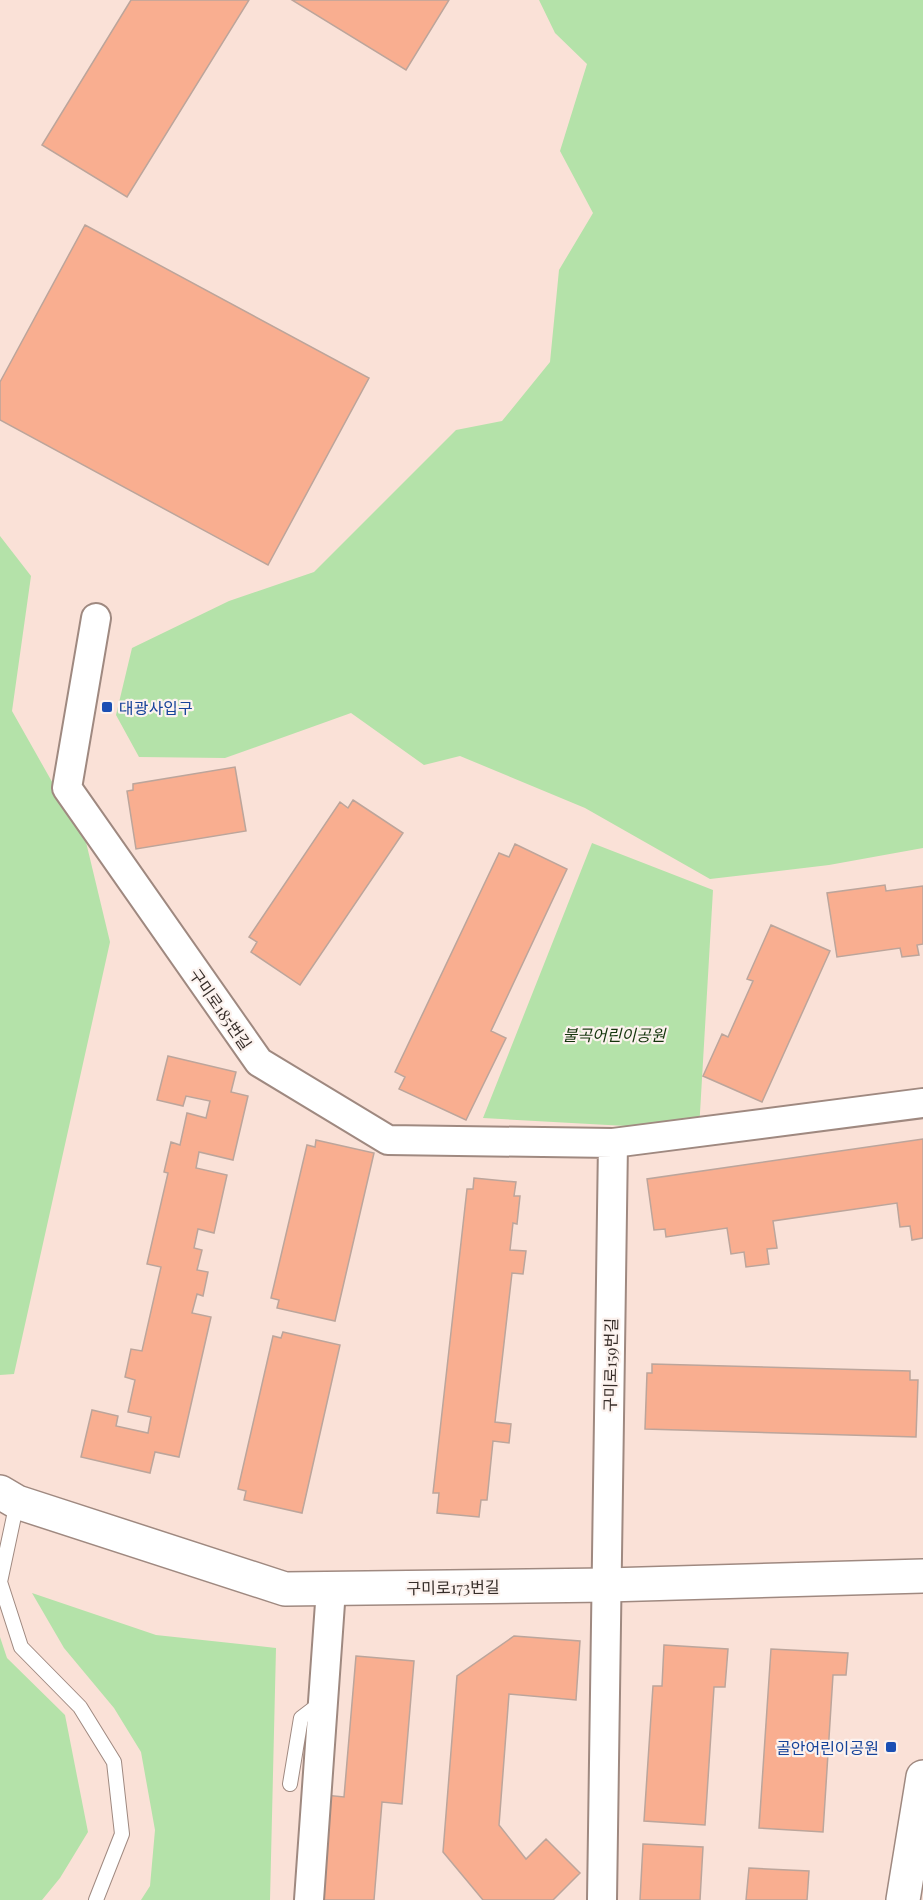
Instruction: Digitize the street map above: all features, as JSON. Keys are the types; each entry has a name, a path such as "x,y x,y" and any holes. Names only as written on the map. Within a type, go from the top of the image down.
{"street":[{"name":"구미로185번길","path":"96,618 67,788 259,1062 388,1140 613,1143"},
{"path":"613,1143 923,1103"},
{"name":"구미로159번길","path":"602,1900 613,1143"},
{"name":"구미로173번길","path":"9,1497 285,1589 608,1585 923,1576"},
{"path":"309,1900 331,1589"},
{"path":"903,1900 923,1777"}],"lane":[{"path":"9,1497 0,1582 21,1647 80,1707 114,1762 122,1833 96,1900"},
{"path":"290,1784 301,1718 323,1701"}],"green space":[{"path":"539,0 923,0 923,848 829,865 710,879 585,808 460,756 424,765 351,713 225,758 139,757 116,715 132,648 229,601 314,572 456,430 502,421 550,362 559,270 593,213 560,151 587,64 555,33"},
{"path":"0,536 31,576 12,711 86,842 110,942 14,1374 0,1375"},
{"name":"불곡어린이공원","path":"592,843 713,890 699,1130 483,1118"},
{"path":"32,1593 156,1635 276,1648 270,1900 141,1900 150,1886 155,1830 141,1752 114,1708 64,1648"},
{"path":"0,1637 7,1658 65,1715 88,1832 60,1878 42,1900 0,1900"}],"building":[{"path":"131,0 249,0 127,197 42,145"},
{"path":"292,0 449,0 406,70"},
{"path":"85,225 369,378 268,565 0,420 0,382"},
{"path":"235,767 246,831 136,849 127,791 133,790 133,784"},
{"path":"353,800 403,833 300,985 251,952 257,942 249,937 340,802 348,808"},
{"path":"515,844 567,869 491,1031 506,1038 466,1120 399,1089 405,1077 395,1072 499,853 509,857"},
{"path":"885,885 886,891 923,886 923,944 917,945 919,955 902,957 900,948 837,957 827,893"},
{"path":"771,925 830,951 762,1102 703,1076 722,1034 728,1037 753,981 747,979"},
{"path":"168,1056 236,1072 231,1092 248,1096 233,1160 199,1152 196,1168 227,1175 214,1233 198,1229 194,1248 202,1250 197,1270 208,1272 203,1296 197,1294 192,1313 211,1317 179,1457 155,1452 150,1473 81,1457 92,1410 118,1416 116,1426 148,1433 151,1417 128,1412 135,1380 125,1377 131,1349 142,1351 161,1267 147,1264 168,1173 164,1172 171,1142 180,1145 187,1113 206,1118 210,1101 186,1096 183,1106 157,1100"},
{"path":"923,1139 923,1238 912,1240 910,1226 900,1227 897,1203 773,1221 777,1248 767,1249 769,1264 746,1267 744,1252 731,1254 727,1228 666,1237 665,1229 654,1230 647,1179"},
{"path":"316,1140 374,1153 335,1321 277,1308 279,1300 271,1298 307,1145 315,1147"},
{"path":"474,1178 516,1182 514,1196 520,1196 517,1224 513,1223 510,1250 526,1251 523,1274 512,1273 495,1422 511,1424 509,1443 493,1441 487,1500 481,1500 479,1517 437,1513 439,1493 433,1493 467,1189 473,1189"},
{"path":"283,1332 340,1345 302,1513 244,1500 246,1491 238,1489 273,1336 281,1338"},
{"path":"652,1364 910,1371 910,1380 918,1380 916,1437 645,1429 647,1373 652,1373"},
{"path":"514,1636 580,1641 576,1700 509,1694 499,1825 526,1859 546,1839 580,1873 553,1900 483,1900 443,1852 457,1676"},
{"path":"664,1645 728,1649 725,1687 714,1687 705,1825 644,1821 653,1686 662,1686"},
{"path":"771,1649 848,1653 846,1675 833,1675 823,1832 759,1828"},
{"path":"356,1656 414,1661 402,1804 382,1802 374,1900 316,1900 325,1795 344,1797"},
{"path":"643,1844 703,1847 700,1900 640,1900"},
{"path":"749,1868 809,1871 807,1900 746,1900"}],"place":[{"name":"대광사입구","path":"107,707"},
{"name":"골안어린이공원","path":"891,1747"}]}
